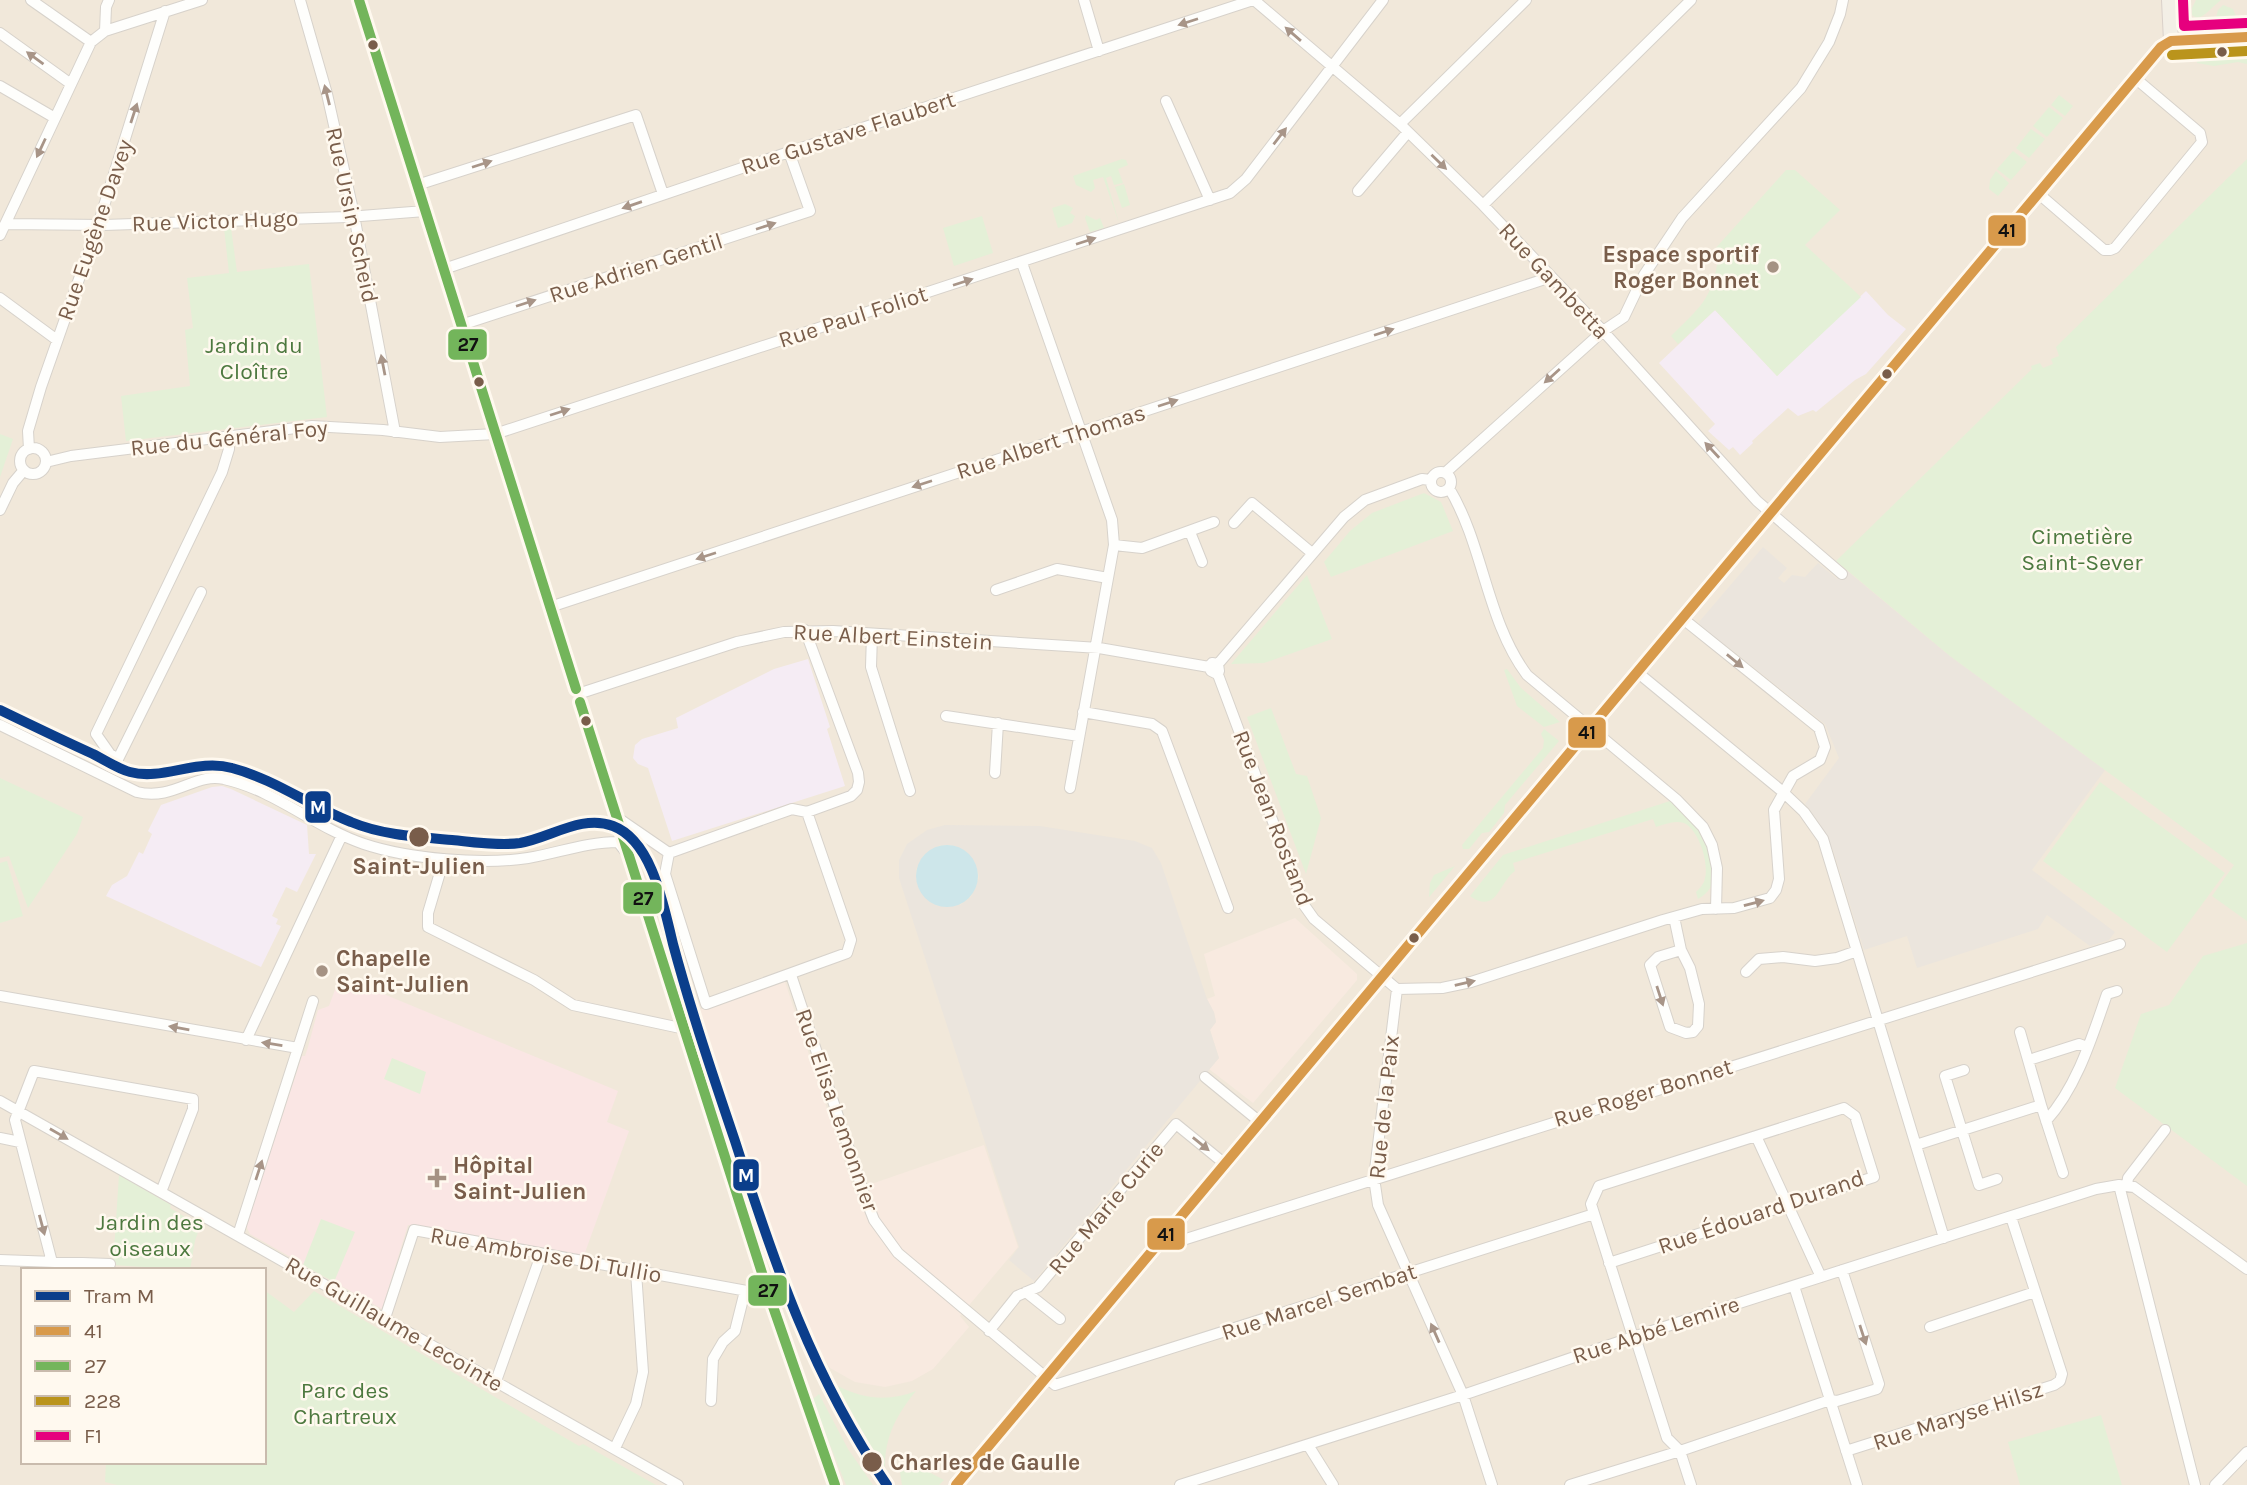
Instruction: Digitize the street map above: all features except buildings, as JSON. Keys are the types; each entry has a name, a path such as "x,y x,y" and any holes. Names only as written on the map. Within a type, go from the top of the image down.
{"main road":[{"path":"2169,0 2172,41"},
{"path":"956,1485 2161,47 2172,41 2247,37"}],"street":[{"path":"31,0 90,42"},
{"path":"105,30 109,0"},
{"path":"3,224 90,42 105,30 202,0"},
{"name":"Rue Ursin Scheid","path":"300,0 327,93 354,216 395,432"},
{"path":"359,0 769,1295 835,1485"},
{"path":"1084,0 1099,51"},
{"name":"Rue Gustave Flaubert","path":"444,269 837,136 1254,0"},
{"name":"Rue Gambetta","path":"1254,0 1404,128 1483,205 1757,501 1842,574"},
{"name":"Rue Paul Foliot","path":"495,434 1230,193 1247,179 1383,0"},
{"path":"1358,191 1404,128 1526,0"},
{"path":"1483,205 1692,0"},
{"path":"1445,473 1602,331 1624,317 1644,275 1682,218 1801,88 1829,42 1843,0"},
{"name":"Rue Eugène Davey","path":"29,449 28,431 98,225 165,11"},
{"path":"0,33 71,84"},
{"path":"2039,194 2104,250 2115,248 2202,142 2200,133 2135,78"},
{"path":"0,86 55,118"},
{"path":"1166,101 1210,200"},
{"path":"417,185 636,115 663,194"},
{"name":"Rue Adrien Gentil","path":"461,325 810,211 789,152"},
{"name":"Rue Victor Hugo","path":"3,224 98,225 425,211"},
{"path":"1022,263 1112,520 1114,545 1070,788"},
{"name":"Rue Albert Thomas","path":"550,607 1551,277"},
{"path":"0,298 57,340"},
{"name":"Rue du Général Foy","path":"46,462 71,456 312,426 440,437 495,434"},
{"path":"201,592 118,759 110,754 96,734 222,472 229,449 229,435"},
{"path":"29,449 41,451 46,462 43,470 36,474 24,470 21,458 29,449"},
{"path":"0,510 18,475 24,470"},
{"path":"1449,488 1437,491 1432,486 1431,480 1436,472 1445,473 1450,478 1449,488 1456,500 1515,659 1527,675 1676,799 1703,827 1712,845 1717,868 1716,909"},
{"path":"1215,668 1344,517 1366,500 1422,479 1431,480"},
{"path":"1234,523 1252,503 1312,553"},
{"path":"1114,545 1142,548 1214,522"},
{"path":"1190,532 1202,562"},
{"path":"996,590 1057,569 1108,578"},
{"path":"1382,976 1397,989 1442,988 1471,982 1702,909 1757,903 1770,898 1780,879 1774,810 1793,776 1819,760 1825,747 1819,728 1682,618"},
{"path":"669,853 792,809 807,812 851,796 857,790 859,782 805,630"},
{"name":"Rue Albert Einstein","path":"580,694 761,635 805,630 1094,648 1215,668"},
{"path":"872,634 871,667 910,790"},
{"name":"Rue Jean Rostand","path":"1215,668 1304,905 1314,919 1382,976"},
{"path":"1637,672 1783,792 1804,812 1823,839 1944,1238"},
{"path":"1083,712 1152,724 1162,731 1228,908"},
{"path":"946,716 1079,736"},
{"path":"995,773 998,723"},
{"path":"0,725 137,792 157,795 204,780 224,778 279,802 342,835 372,846 444,859 526,858 600,842 618,842 631,858"},
{"path":"669,853 665,874 706,1004 847,953 851,940 807,812"},
{"path":"618,818 669,853"},
{"path":"246,1040 342,835"},
{"path":"444,859 428,913 428,927 534,980 573,1005 685,1030"},
{"path":"1674,917 1681,950 1690,968 1699,1004 1698,1026 1693,1032 1686,1033 1670,1027 1650,965 1658,957 1681,950"},
{"name":"Rue Roger Bonnet","path":"1169,1231 1178,1238 1186,1239 2120,944"},
{"path":"1746,972 1759,959 1783,957 1815,961 1837,958 1857,951"},
{"name":"Rue Elisa Lemonnier","path":"790,975 874,1220 888,1242 908,1263 1046,1378"},
{"name":"Rue de la Paix","path":"1397,989 1374,1178 1378,1205 1463,1395 1492,1485"},
{"path":"2046,1121 2065,1094 2107,994 2117,990"},
{"path":"0,996 298,1048"},
{"path":"238,1235 313,1001"},
{"path":"2020,1032 2040,1105 2063,1173"},
{"path":"2029,1060 2079,1044 2087,1047"},
{"path":"1964,1070 1945,1076 1979,1185 1997,1179"},
{"path":"52,1266 15,1120 33,1073 37,1071 193,1099 193,1109 161,1192"},
{"path":"1205,1077 1260,1122"},
{"name":"Rue Guillaume Lecointe","path":"0,1101 678,1485"},
{"path":"1916,1145 2040,1105"},
{"name":"Rue Édouard Durand","path":"1609,1263 1874,1177 1855,1116 1844,1108 1756,1136"},
{"name":"Rue Marie Curie","path":"986,1329 1017,1296 1038,1287 1176,1125 1225,1164"},
{"path":"2165,1130 2128,1178 2127,1186 2195,1485"},
{"path":"1691,1485 1680,1451 1667,1438 1594,1214 1591,1203 1600,1186 1756,1136 1821,1277"},
{"path":"0,1138 20,1142"},
{"path":"2127,1186 2247,1269"},
{"name":"Rue Abbé Lemire","path":"1180,1485 1463,1395 1633,1336 2096,1189 2127,1186"},
{"name":"Rue Marcel Sembat","path":"1046,1378 1058,1385 1594,1214"},
{"name":"Rue Maryse Hilsz","path":"1846,1451 2060,1381 2062,1374 2011,1217"},
{"name":"Rue Ambroise Di Tullio","path":"385,1318 414,1230 769,1295"},
{"path":"496,1381 541,1255"},
{"path":"0,1260 52,1266 110,1264"},
{"path":"1570,1485 1877,1388 1879,1384 1842,1270"},
{"path":"615,1448 636,1404 643,1372 636,1272"},
{"path":"1794,1286 1857,1485"},
{"path":"711,1401 713,1360 723,1342 735,1331 745,1291"},
{"path":"1027,1292 1060,1319"},
{"path":"1930,1327 2035,1292"},
{"path":"1308,1445 1333,1485"},
{"path":"2215,1485 2247,1452"}],"shaded area":[{"path":"0,0 2247,0 2247,1485 0,1485"},
{"path":"1866,291 1888,315 1906,329 1866,374 1816,412 1813,410 1798,416 1788,408 1740,455 1733,447 1729,450 1708,431 1715,424 1659,363 1715,310 1777,376"},
{"path":"1763,547 1787,568 1778,578 1784,583 1792,575 1805,577 1818,563 1837,579 1846,570 1950,656 2105,770 2032,870 2115,932 2109,940 2090,946 2047,915 2038,929 1917,968 1907,936 1864,950 1833,850 1820,824 1805,804 1839,758 1825,724 1699,622"},
{"path":"808,659 830,727 827,729 845,786 672,841 648,768 638,764 633,758 635,745 642,739 678,728 676,718 774,669"},
{"path":"222,786 307,825 309,854 316,854 297,892 286,887 272,916 278,919 276,924 281,926 261,967 106,896 112,885 127,876 139,852 143,854 152,834 148,831 161,805"},
{"path":"945,825 1040,826 1135,841 1152,848 1161,863 1207,999 1214,1012 1216,1022 1210,1030 1219,1058 1034,1281 1009,1260 1019,1247 899,878 899,860 907,844 927,830","holes":["940,845 952,845 965,851 974,862 979,878 971,897 960,905 917,885 916,869 924,855"]},
{"path":"1295,918 1357,974 1357,980 1253,1103 1209,1069 1219,1058 1210,1030 1216,1022 1207,999 1215,996 1204,954"},
{"name":"Hôpital Saint-Julien","path":"340,976 618,1091 607,1122 629,1131 583,1258 408,1225 382,1309 250,1234 246,1226 302,1056 305,1056 308,1047 318,1010 329,1006"},
{"path":"785,982 854,1190 984,1145 1018,1247 960,1316 969,1327 933,1369 912,1381 885,1387 855,1382 830,1368 817,1346 779,1257 699,1010"}],"green space":[{"path":"2196,0 2221,0 2197,18 2192,15"},
{"path":"2223,5 2233,9 2237,19 2247,25 2200,28 2200,24 2216,18"},
{"path":"2247,57 2247,64 2238,62 2214,66 2197,63 2197,60"},
{"path":"2059,95 2073,106 2065,116 2051,105"},
{"path":"2049,107 2063,118 2047,137 2033,126"},
{"path":"2031,129 2045,139 2029,158 2016,148"},
{"path":"2013,151 2027,162 2011,180 1997,169"},
{"path":"1122,159 1126,160 1128,165 1118,169 1123,183 1114,185 1111,176 1106,178 1119,223 1103,177 1093,180 1095,188 1091,192 1076,185 1073,176"},
{"name":"Cimetière Saint-Sever","path":"2247,159 2247,921 2212,896 2234,865 1950,656 1836,561 2032,369 2031,366 2040,363 2043,368 2053,364 2051,359 2059,356 2056,347"},
{"name":"Espace sportif Roger Bonnet","path":"1786,170 1795,170 1840,210 1805,245 1861,297 1777,376 1715,310 1678,344 1671,336 1697,310 1708,293 1718,258 1713,251"},
{"path":"1996,171 2009,183 1998,196 1989,189 1990,180"},
{"path":"1124,184 1130,205 1122,208 1115,187"},
{"path":"1065,204 1073,208 1070,213 1075,216 1072,223 1058,228 1052,208"},
{"path":"1086,215 1096,220 1100,218 1104,228 1090,232"},
{"path":"982,216 993,253 954,266 943,228"},
{"name":"Jardin du Cloître","path":"224,228 231,228 237,272 309,264 327,417 126,441 121,396 190,386 185,330 193,328 187,278 229,273"},
{"path":"0,434 13,439 0,477"},
{"path":"1424,493 1441,502 1453,531 1331,577 1324,562 1350,531 1372,513"},
{"path":"1307,575 1332,639 1264,663 1231,664"},
{"path":"1507,669 1521,688 1560,722 1544,727 1517,706 1504,670"},
{"path":"1271,708 1296,774 1307,776 1321,818 1306,874 1247,717"},
{"path":"1544,729 1559,741 1505,805 1504,813 1489,832 1482,833 1469,849 1463,849 1462,845 1543,748 1544,740 1541,734"},
{"path":"0,778 83,817 77,834 28,908 9,856 0,858"},
{"path":"2100,782 2225,873 2167,952 2043,861"},
{"path":"1670,801 1687,815 1701,832 1711,859 1712,884 1698,899 1696,892 1704,882 1706,872 1704,856 1694,832 1681,822 1656,827 1653,819 1513,863 1515,871 1492,899 1486,902 1470,896 1503,855"},
{"path":"7,861 23,916 0,923 0,863"},
{"path":"1455,866 1429,897 1430,883 1434,875"},
{"path":"2247,943 2247,1186 2115,1088 2141,1014 2169,1005 2203,956"},
{"path":"392,1058 426,1072 420,1094 384,1079"},
{"name":"Jardin des oiseaux","path":"119,1175 171,1205 170,1208 200,1226 190,1268 113,1265"},
{"path":"321,1219 355,1232 334,1282 303,1265"},
{"name":"Parc des Chartreux","path":"266,1291 294,1312 314,1291 579,1446 583,1444 656,1485 117,1485 105,1482 106,1464 266,1464"},
{"path":"838,1386 876,1398 896,1397 916,1391 893,1426 887,1445 885,1466 882,1468 862,1439 835,1388"},
{"path":"819,1394 848,1449 873,1485 846,1485 816,1410 813,1399"},
{"path":"2101,1415 2122,1485 2020,1485 2008,1442"},
{"path":"899,1466 927,1471 944,1480 939,1485 902,1485"}],"water":[{"path":"941,845 953,845 969,854 976,864 976,888 969,898 953,907 941,907 930,902 921,893 916,882 916,870 921,859 930,850"}],"tram line":[{"name":"M","path":"0,710 125,771 155,774 206,766 232,768 263,779 351,822 388,833 503,844 520,843 578,825 601,823 627,834 638,846 655,877 702,1043 765,1231 798,1319 838,1403 887,1485"}],"transit line":[{"name":"27","path":"359,0 576,689"},
{"name":"F1","path":"2183,0 2184,26 2246,23"},
{"name":"41","path":"956,1485 2161,47 2171,41 2247,37"},
{"name":"228","path":"2172,55 2247,51"},
{"name":"27","path":"580,702 769,1295 835,1485"}],"place":[{"name":"Espace sportif Roger Bonnet","path":"1773,267"},
{"name":"Saint-Julien","path":"419,837"},
{"name":"Chapelle Saint-Julien","path":"322,971"},
{"name":"Hôpital Saint-Julien","path":"437,1178"},
{"name":"Charles de Gaulle","path":"872,1462"}]}
